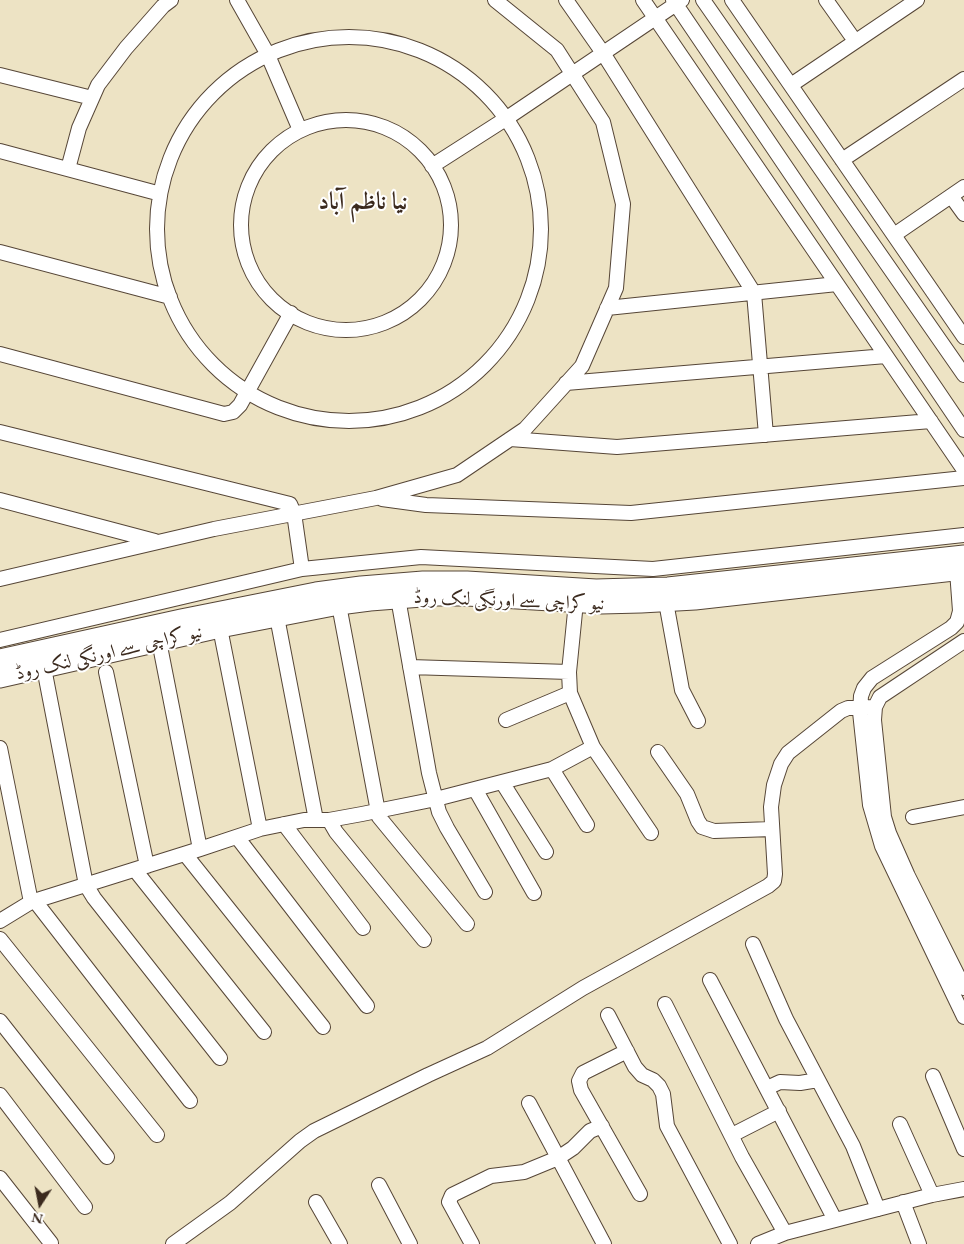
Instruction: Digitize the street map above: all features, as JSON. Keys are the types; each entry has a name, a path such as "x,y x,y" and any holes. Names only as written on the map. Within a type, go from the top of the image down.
{"street":[{"path":"68,169 79,128 98,85 126,48 163,6 171,0"},
{"path":"236,0 267,53 300,130"},
{"path":"0,580 214,529 376,498 457,475 525,428 582,366 616,288 623,204 603,122 557,50 495,0"},
{"path":"566,0 603,53 754,292 766,435"},
{"path":"644,0 931,421 959,451 964,470"},
{"path":"702,0 964,375"},
{"path":"732,0 964,337"},
{"path":"826,0 856,41"},
{"path":"790,85 916,0"},
{"path":"432,166 507,118 655,18 677,1 964,430"},
{"path":"339,35 401,42 458,69 504,112 507,118 533,167 543,229 533,291 504,346 458,389 402,415 337,422 273,407 218,372 177,320 157,258 157,193 180,132 222,82 267,53 278,48 339,35"},
{"path":"0,75 92,98"},
{"path":"842,160 964,79"},
{"path":"333,120 368,122 400,134 427,157 432,166 445,187 452,221 448,256 432,287 407,312 375,327 340,330 306,322 276,304 254,277 242,245 241,210 251,178 272,150 300,130 333,120"},
{"path":"0,151 157,193"},
{"path":"894,235 964,187"},
{"path":"951,196 964,214"},
{"path":"0,252 170,297"},
{"path":"607,308 837,284"},
{"path":"0,354 224,414 233,412 240,405 291,313"},
{"path":"566,383 886,356"},
{"path":"510,439 617,447 931,421"},
{"path":"0,432 290,504 294,513 302,569"},
{"path":"376,498 426,506 631,513 964,478"},
{"path":"0,500 158,542"},
{"path":"0,640 302,569 421,557 653,570 964,535"},
{"path":"962,565 958,622 872,678 864,688 860,707 870,806 882,846 964,1017"},
{"name":"نیو کراچی سے اورنگی لنک روڈ","path":"0,659 54,660 159,642 277,617 361,586 423,581 596,589 668,587 962,565"},
{"name":"نیو کراچی سے اورنگی لنک روڈ","path":"0,678 181,619 317,601 338,605 398,598 467,596 602,604 666,602 962,565"},
{"path":"0,571 16,576"},
{"path":"398,598 429,773 436,799 447,828 485,892"},
{"path":"576,602 568,672 570,693 593,747 651,833"},
{"path":"666,602 682,690 698,721"},
{"path":"338,605 379,817 466,924"},
{"path":"277,617 323,820 336,832 424,940"},
{"path":"220,628 260,829"},
{"path":"963,986 908,876 889,833 884,817 874,707 880,697 888,690 964,641"},
{"path":"159,642 200,849"},
{"path":"54,660 86,885 94,898 220,1058"},
{"path":"410,667 568,672"},
{"path":"106,672 141,868 264,1032"},
{"path":"506,720 570,693"},
{"path":"173,1244 230,1203 300,1141 314,1131 487,1048 590,983 768,886 774,881 775,874 771,807 774,785 781,764 788,753 841,712 848,708 874,707"},
{"path":"0,921 33,902 260,829 304,820 323,820 377,811 436,799 552,769 593,747"},
{"path":"0,748 33,902 190,1101"},
{"path":"658,752 687,794 702,827 714,831 772,829"},
{"path":"552,769 587,825"},
{"path":"502,782 546,852"},
{"path":"475,789 534,893"},
{"path":"914,818 964,807"},
{"path":"284,824 363,928"},
{"path":"237,837 367,1006"},
{"path":"184,854 323,1027"},
{"path":"0,939 157,1135"},
{"path":"753,944 786,1019 853,1146 878,1209"},
{"path":"710,980 835,1220"},
{"path":"665,1004 742,1157 785,1233"},
{"path":"608,1015 639,1071 642,1075 653,1080 664,1094 667,1126 730,1244"},
{"path":"0,1021 107,1156"},
{"path":"627,1051 583,1073 579,1081 581,1090 640,1194"},
{"path":"933,1076 964,1149"},
{"path":"767,1088 780,1082 800,1083 818,1080"},
{"path":"0,1095 85,1207"},
{"path":"529,1102 604,1244"},
{"path":"732,1135 779,1111"},
{"path":"900,1124 932,1194"},
{"path":"472,1244 449,1202 452,1195 491,1176 524,1172 558,1158 590,1131 602,1126"},
{"path":"0,1178 51,1244"},
{"path":"379,1185 410,1244"},
{"path":"758,1244 785,1233 932,1194 964,1189"},
{"path":"316,1202 340,1244"},
{"path":"903,1202 919,1244"}],"district":[{"name":"نیا ناظم آباد","path":"363,202"}]}
